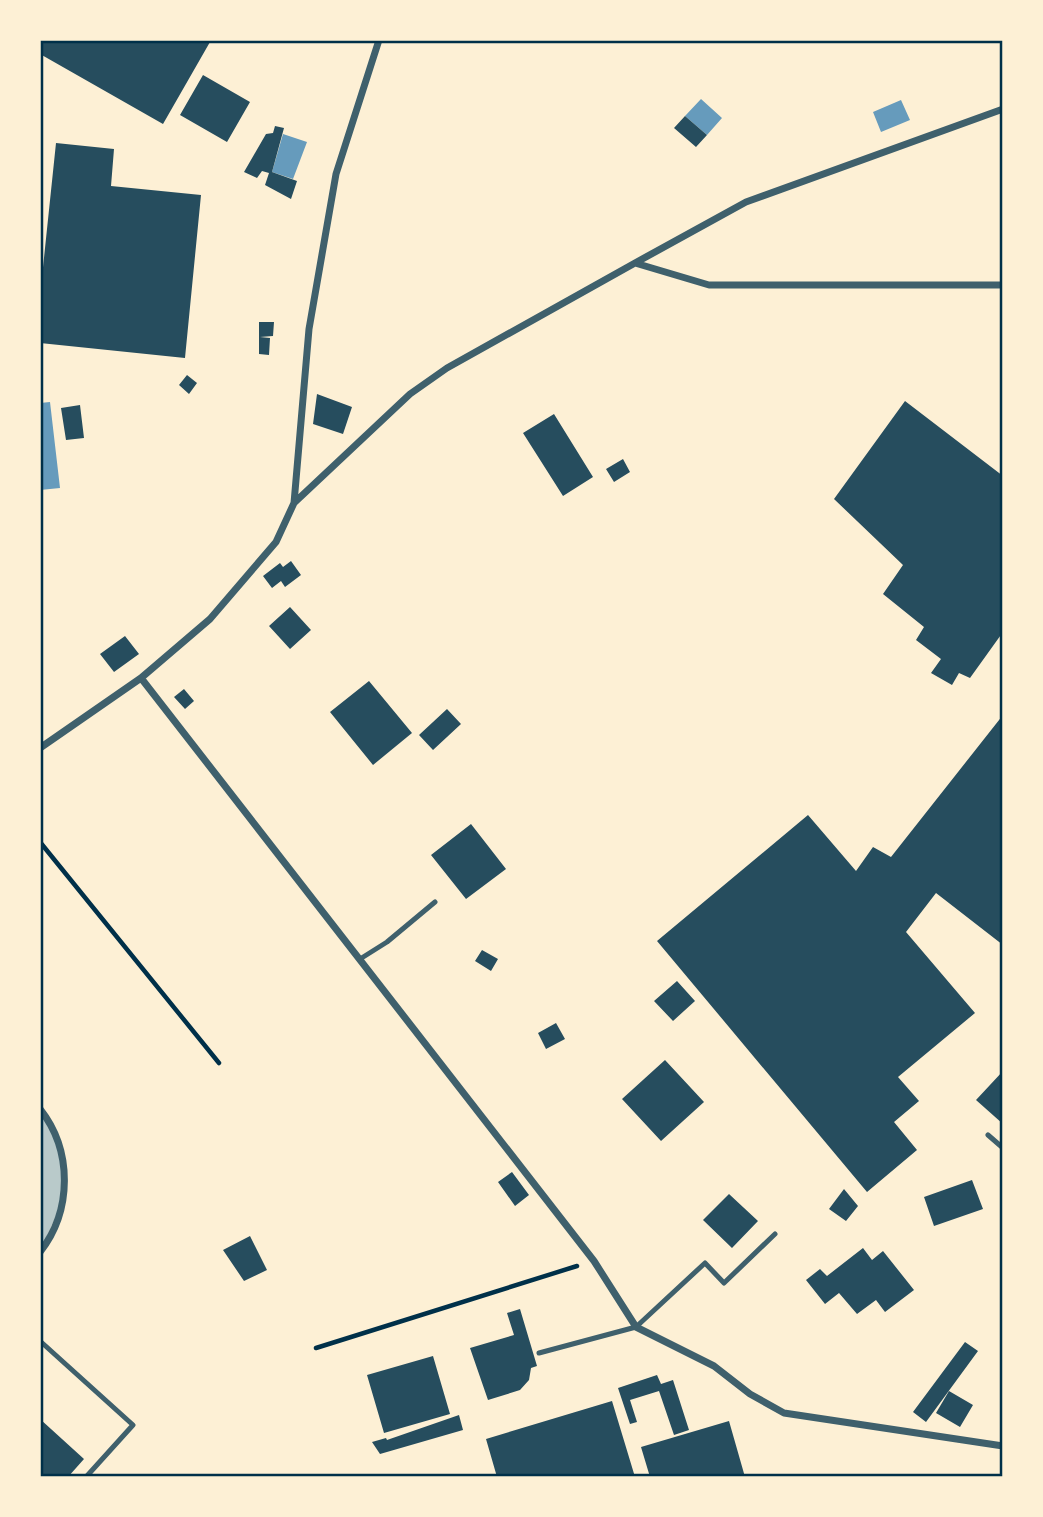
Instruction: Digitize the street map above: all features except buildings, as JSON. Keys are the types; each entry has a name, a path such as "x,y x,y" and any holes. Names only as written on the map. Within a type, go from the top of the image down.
{"street":[{"path":"40,748 141,678 210,619 276,542 294,503 309,329 336,174 379,40"},
{"path":"294,503 410,394 447,368 635,263 746,202 1003,109"},
{"path":"635,263 709,285 1003,285"},
{"path":"141,678 594,1261 636,1327 714,1366 750,1394 784,1413 1003,1446"},
{"path":"40,1109 61,1149 66,1193 54,1234 40,1252"}],"lane":[{"path":"360,959 387,942 435,902"},
{"path":"988,1135 1003,1149"},
{"path":"539,1353 636,1327 705,1263 724,1283 775,1234"},
{"path":"40,1341 132,1425 86,1477"}],"path":[{"path":"40,842 219,1063"},
{"path":"316,1348 594,1261"}],"shaded area":[{"path":"40,1109 61,1149 66,1193 40,1252"}],"water":[{"path":"701,99 722,118 707,135 685,116"},
{"path":"901,100 910,120 881,132 873,112"},
{"path":"283,134 307,142 293,179 272,172"},
{"path":"50,402 60,488 40,490 40,403"}]}
